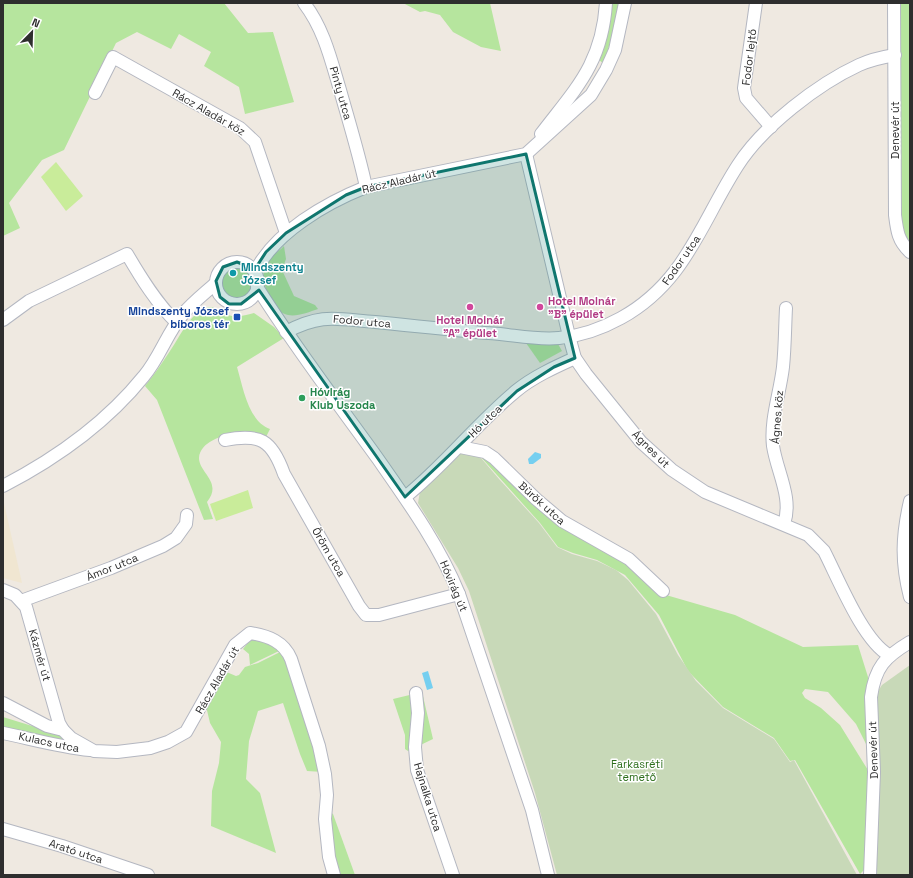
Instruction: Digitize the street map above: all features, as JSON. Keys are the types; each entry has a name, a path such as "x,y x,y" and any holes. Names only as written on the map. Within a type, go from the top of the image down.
{"street":[{"name":"Pinty utca","path":"304,3 315,19 327,47 357,149 366,187"},
{"path":"526,154 587,73 594,59 601,36 606,3"},
{"path":"526,154 591,95 615,50 625,3"},
{"name":"Fodor lejtő","path":"756,3 744,88 746,98 771,127"},
{"name":"Denevér út","path":"894,3 895,215 897,235 902,244 910,252"},
{"name":"Fodor utca","path":"286,332 303,323 331,318 558,338 604,326 621,318 663,287 680,266 698,238 739,162 763,133 812,92 860,65 895,55"},
{"name":"Rácz Aladár köz","path":"95,93 113,56 240,128 255,142 286,233"},
{"name":"Rácz Aladár út","path":"255,272 266,252 286,233 346,195 366,187 526,154"},
{"name":"Ágnes út","path":"526,154 575,358 641,442 672,470 705,492 733,505 784,524 808,535 818,543 824,551 865,631 878,648 889,655"},
{"name":"Rácz Aladár út","path":"243,262 266,252"},
{"path":"3,320 29,301 127,254 137,272 169,316 177,323"},
{"path":"197,301 224,300 237,305 245,303 252,297 257,287 255,272 243,262 230,263 223,267 217,277 216,283 218,293 224,300"},
{"path":"3,486 28,473 62,450 91,428 130,394 154,363 183,315 216,283"},
{"name":"Hóvirág út","path":"257,287 286,332 405,497 448,566 459,594 532,810 548,875"},
{"path":"245,303 274,314"},
{"name":"Ágnes köz","path":"784,524 787,512 787,503 774,452 773,437 783,367 786,308"},
{"name":"Hó utca","path":"405,497 419,486 517,391 554,367 575,358"},
{"name":"Öröm utca","path":"225,440 245,436 258,438 268,445 274,452 284,474 359,606 366,615 387,613 459,594"},
{"name":"Bürök utca","path":"460,446 485,452 494,458 536,499 562,521 629,559 663,591"},
{"path":"910,501 904,530 903,555 910,597"},
{"name":"Ámor utca","path":"21,601 104,571 163,546 176,538 186,524 187,514"},
{"path":"3,590 15,595 21,601"},
{"name":"Kázmér út","path":"21,601 26,607 59,722 63,730"},
{"name":"Rácz Aladár út","path":"3,704 47,726 63,730 72,738 94,751 117,752 150,748 180,738 186,732 235,645 250,633 259,634 275,641 287,650 319,746 327,795 325,819 329,857 334,875"},
{"name":"Denevér út","path":"870,875 874,772 871,697 872,687 878,670 889,655 910,642"},
{"name":"Hajnalka utca","path":"416,693 418,713 415,747 417,770 453,875"},
{"name":"Kulacs utca","path":"3,733 39,740 64,748 94,751"},
{"name":"Arató utca","path":"3,829 62,846 148,875"}],"highlighted area":[{"path":"526,154 575,358 554,367 517,391 405,497 259,290 241,304 229,304 220,297 216,281 223,267 237,262 255,269 266,252 286,233 346,195 366,187"}],"shaded area":[{"path":"4,503 22,583 3,578"}],"green space":[{"path":"3,3 224,3 248,33 273,32 294,102 245,114 239,87 204,66 211,52 179,34 171,49 137,32 116,43 64,150 42,160 9,203 20,228 3,236"},
{"path":"403,3 490,3 501,51 481,47 453,32 440,15 425,11 420,12"},
{"path":"609,3 621,3 604,64 599,60"},
{"path":"894,3 910,3 910,252 902,244"},
{"path":"56,162 83,196 66,211 41,177"},
{"path":"284,246 286,259 282,270 294,296 315,305 318,309 299,315 288,315 282,313 277,308 268,295 264,279 265,266 268,261"},
{"path":"234,265 240,265 249,270 253,276 253,288 249,294 240,299 234,299 225,294 220,285 220,279 225,270"},
{"path":"208,307 232,316 254,313 274,327 284,338 237,367 244,393 251,411 256,419 270,429 266,437 235,434 218,438 212,440 200,452 200,463 212,483 211,495 207,502 213,519 204,520 157,400 145,386 190,320 201,310"},
{"path":"526,343 558,344 562,351 540,363"},
{"name":"Farkasréti temető","path":"461,447 475,451 539,523 557,547 572,554 597,561 616,570 628,580 656,614 678,655 696,681 723,708 774,739 790,762 794,760 857,875 557,875 535,793 469,591 458,568 418,503 421,485"},
{"path":"479,455 490,458 534,500 625,559 659,593 735,615 803,647 858,645 868,677 871,754 856,724 828,692 805,689 802,693 805,698 821,708 840,725 871,775 866,868 860,874 795,760 790,761 774,738 723,707 688,671 659,615 625,575 597,560 558,547 540,523"},
{"path":"248,490 253,508 216,521 210,504"},
{"path":"251,639 279,645 279,651 250,665 249,654 243,649"},
{"path":"280,646 286,652 323,772 307,771 283,703 258,711 249,741 246,779 260,793 276,853 211,826 212,791 219,763 221,742 210,723 206,706 224,671 236,676 239,675 245,667 258,663 280,652"},
{"path":"910,665 910,875 873,875 878,691 882,685"},
{"path":"422,692 433,739 408,751 405,749 405,735 393,699"},
{"path":"3,717 55,733 69,742 3,730"},
{"path":"327,810 333,814 355,875 335,875"}],"water":[{"path":"535,452 541,454 541,458 533,464 529,464 528,459"},
{"path":"428,671 433,688 427,690 422,673"}],"place":[{"name":"Mindszenty József","path":"233,273"},
{"name":"Hotel Molnár \"A\" épület","path":"470,307"},
{"name":"Hotel Molnár \"B\" épület","path":"540,307"},
{"name":"Mindszenty József bíboros tér","path":"237,317"},
{"name":"Hóvirág Klub Uszoda","path":"302,398"}]}
